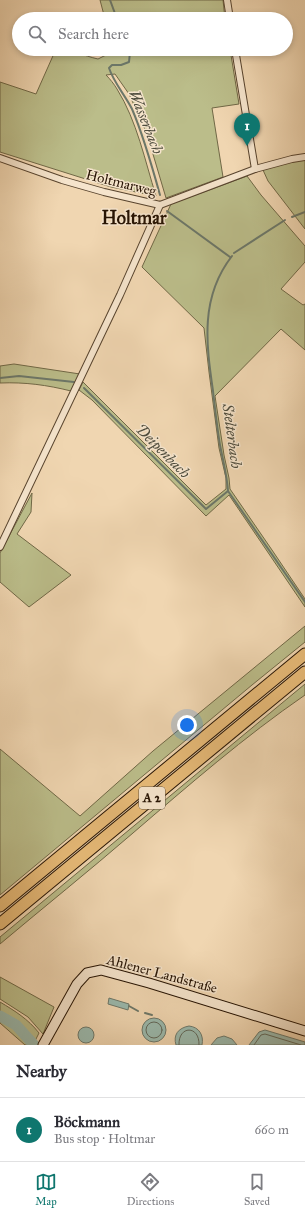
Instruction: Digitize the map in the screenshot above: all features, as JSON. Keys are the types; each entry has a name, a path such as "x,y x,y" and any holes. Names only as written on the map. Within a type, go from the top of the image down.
{"highway":[{"name":"A 2","path":"0,906 305,654"},
{"name":"A 2","path":"0,924 305,672"}],"street":[{"path":"228,0 229,12"},
{"path":"236,56 255,169"},
{"name":"Holtmarweg","path":"0,158 62,180 104,192 160,205 255,169 292,159 305,158"},
{"path":"0,547 120,295 160,205"},
{"name":"Ahlener Landstraße","path":"44,1043 77,984 87,973 101,970 149,983 305,1031"}],"green space":[{"path":"100,0 223,0 224,12 103,12"},
{"path":"53,56 88,56 98,59 104,56 231,56 239,104 212,108 223,177 166,198 147,134 129,94 115,74 106,75 117,89 130,114 140,141 156,196 111,187 0,152 0,82 36,94"},
{"path":"305,160 305,229 268,181 263,170 291,161"},
{"path":"247,176 261,195 305,246 305,262 281,289 303,305 305,304 305,350 281,329 215,396 230,489 305,599 305,607 229,495 206,516 92,400 79,390 83,382 206,505 226,489 226,478 219,448 204,328 142,267 171,204"},
{"path":"14,364 80,374 71,391 36,384 0,383 0,366"},
{"path":"32,493 31,512 17,534 71,575 29,607 0,582 0,553"},
{"path":"305,626 305,642 0,895 0,749 80,816 153,751"},
{"path":"305,684 305,695 282,711 217,762 0,944 0,937"},
{"path":"0,977 54,1007 43,1034 28,1017 0,999"},
{"path":"0,1002 26,1019 39,1033 33,1045 25,1045 0,1023"}],"water":[{"path":"109,998 129,1004 128,1010 108,1004"},
{"path":"154,1018 159,1019 165,1025 165,1035 159,1041 154,1042 149,1041 143,1035 142,1030 143,1025 149,1019"},
{"path":"189,1026 196,1028 200,1032 202,1045 176,1045 175,1038 177,1032 182,1028"},
{"path":"86,1027 92,1029 94,1035 92,1041 86,1043 80,1041 78,1035 80,1029"},
{"path":"265,1030 305,1042 305,1045 249,1045 259,1032"},
{"path":"224,1036 232,1039 237,1045 211,1045 217,1038"}],"waterway":[{"name":"Wasserbach","path":"110,0 114,12"},
{"name":"Wasserbach","path":"130,56 129,62 121,65 112,65 109,68 132,109 148,152 160,195"},
{"path":"167,211 230,257"},
{"name":"Stelterbach","path":"292,217 305,212"},
{"name":"Stelterbach","path":"234,253 285,220"},
{"name":"Stelterbach","path":"232,256 222,272 210,304 207,338 217,425 228,491 305,602"},
{"name":"Deipenbach","path":"0,378 19,376 74,382"},
{"name":"Deipenbach","path":"84,388 206,509 228,491"},
{"path":"129,1006 138,1011"},
{"path":"145,1013 152,1015"},
{"path":"0,1016 16,1025 34,1045"}],"place":[{"name":"Böckmann","path":"247,146"}],"district":[{"name":"Holtmar","path":"134,218"}]}
